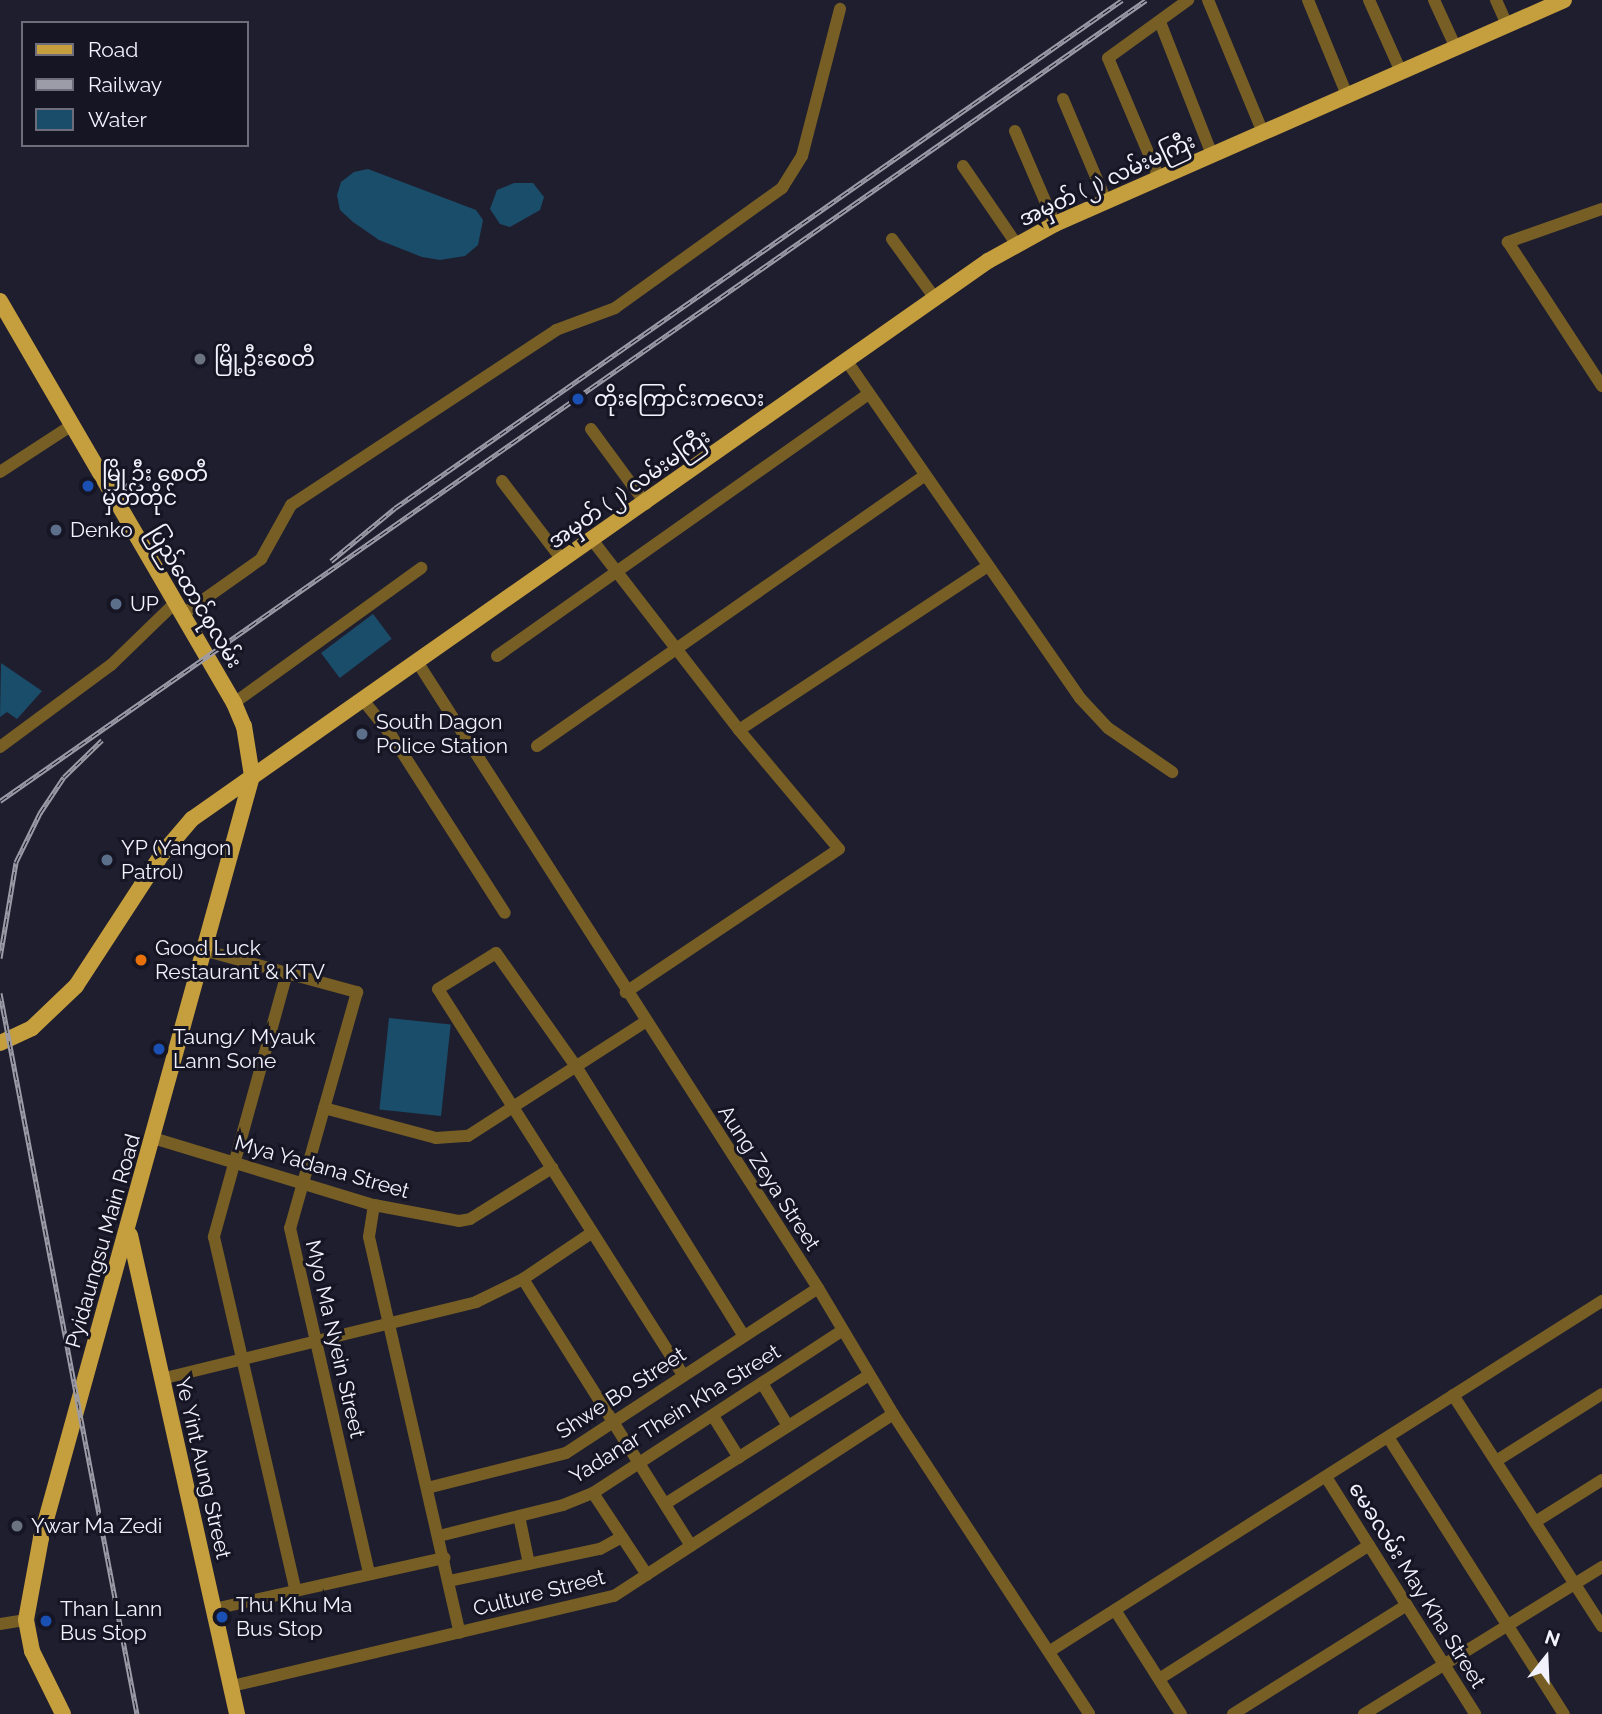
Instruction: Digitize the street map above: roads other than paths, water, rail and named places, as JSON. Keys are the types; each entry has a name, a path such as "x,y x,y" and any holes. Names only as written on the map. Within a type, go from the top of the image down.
{"main road":[{"name":"အမှတ် (၂) လမ်းမကြီး","path":"0,1043 32,1028 76,986 162,854 208,806 646,504 934,297 1055,224 1560,1"},
{"name":"ပြည်ထောင်စုလမ်း","path":"0,302 69,426 234,703 244,726 253,776"},
{"name":"Pyidaungsu Main Road","path":"63,1714 32,1651 26,1620 41,1538 129,1231 253,776"},
{"path":"208,806 229,808 241,824"},
{"name":"Ye Yint Aung Street","path":"129,1231 237,1714"}],"street":[{"path":"1158,178 1108,58 1188,0"},
{"path":"1208,0 1263,132"},
{"path":"1308,0 1347,96"},
{"path":"1369,0 1401,72"},
{"path":"1434,0 1456,48"},
{"path":"1496,0 1507,25"},
{"path":"0,747 111,665 178,609 261,559 291,505 556,330 615,308 782,188 802,156 840,9"},
{"path":"1160,22 1212,155"},
{"path":"1063,99 1106,201"},
{"path":"1015,131 1055,224"},
{"path":"964,166 1017,245"},
{"path":"1602,209 1508,242 1602,386"},
{"path":"892,239 934,297"},
{"path":"846,360 1080,698 1108,728 1172,772"},
{"path":"497,656 615,569 869,394"},
{"path":"0,472 69,426"},
{"path":"591,429 646,504"},
{"path":"537,746 925,475"},
{"path":"502,481 563,561"},
{"path":"593,541 739,730 834,842 838,853 626,992"},
{"path":"739,730 989,566"},
{"path":"234,703 421,568"},
{"name":"Aung Zeya Street","path":"418,663 645,1022 818,1287 893,1414 1089,1714"},
{"path":"363,701 391,734 505,914"},
{"path":"204,950 286,973 215,1237 296,1591"},
{"path":"683,1376 590,1234 552,1168 438,989 496,953 577,1068 744,1336"},
{"name":"Myo Ma Nyein Street","path":"286,973 357,992 290,1228 369,1574"},
{"path":"324,1108 452,1139 468,1136 645,1022"},
{"name":"Mya Yadana Street","path":"153,1138 374,1205 466,1221 552,1168"},
{"path":"374,1205 369,1237 460,1633"},
{"path":"161,1379 476,1302 523,1279 590,1234"},
{"path":"523,1279 691,1546"},
{"name":"Shwe Bo Street","path":"427,1488 557,1456 614,1422 818,1287"},
{"path":"1050,1651 1602,1301"},
{"name":"Yadanar Thein Kha Street","path":"439,1536 519,1516 593,1493 844,1330"},
{"path":"665,1504 869,1375"},
{"path":"762,1383 788,1426"},
{"path":"1496,1461 1602,1394"},
{"path":"1453,1395 1602,1626"},
{"name":"Culture Street","path":"232,1686 614,1597 893,1414"},
{"path":"713,1416 738,1458"},
{"path":"1388,1437 1564,1714"},
{"name":"မေခလမ်း May Kha Street","path":"1326,1477 1475,1714"},
{"path":"1535,1522 1602,1480"},
{"path":"593,1493 647,1575"},
{"path":"519,1516 529,1564"},
{"path":"449,1581 600,1549 622,1537"},
{"path":"1159,1679 1369,1545"},
{"path":"214,1609 444,1558"},
{"path":"1364,1714 1509,1627 1602,1567"},
{"path":"1233,1714 1407,1605"},
{"path":"1115,1610 1181,1714"},
{"path":"0,1624 26,1620"}],"water":[{"path":"368,169 476,210 483,220 478,245 465,256 440,260 422,257 379,240 340,210 337,195 341,182 354,172"},
{"path":"514,183 533,183 544,197 540,210 510,227 500,224 490,209 497,190"},
{"path":"373,614 392,639 340,678 321,653"},
{"path":"1,663 42,691 17,719 7,712 0,717"},
{"path":"389,1018 451,1024 441,1116 379,1109"}],"railway":[{"path":"331,561 395,508 1122,0"},
{"path":"0,801 1146,0"},
{"path":"0,958 16,862 40,813 64,777 102,740"},
{"path":"0,993 137,1714"}],"place":[{"name":"မြို့ဦးစေတီ","path":"200,359"},
{"name":"တိုးကြောင်းကလေး","path":"578,399"},
{"name":"မြို့ဦး စေတီ မှတ်တိုင်","path":"88,486"},
{"name":"Denko","path":"56,530"},
{"name":"UP","path":"116,604"},
{"name":"South Dagon Police Station","path":"362,734"},
{"name":"YP (Yangon Patrol)","path":"107,860"},
{"name":"Good Luck Restaurant & KTV","path":"141,960"},
{"name":"Taung/ Myauk Lann Sone","path":"159,1049"},
{"name":"Ywar Ma Zedi","path":"17,1526"},
{"name":"Thu Khu Ma Bus Stop","path":"222,1617"},
{"name":"Than Lann Bus Stop","path":"46,1621"}]}
